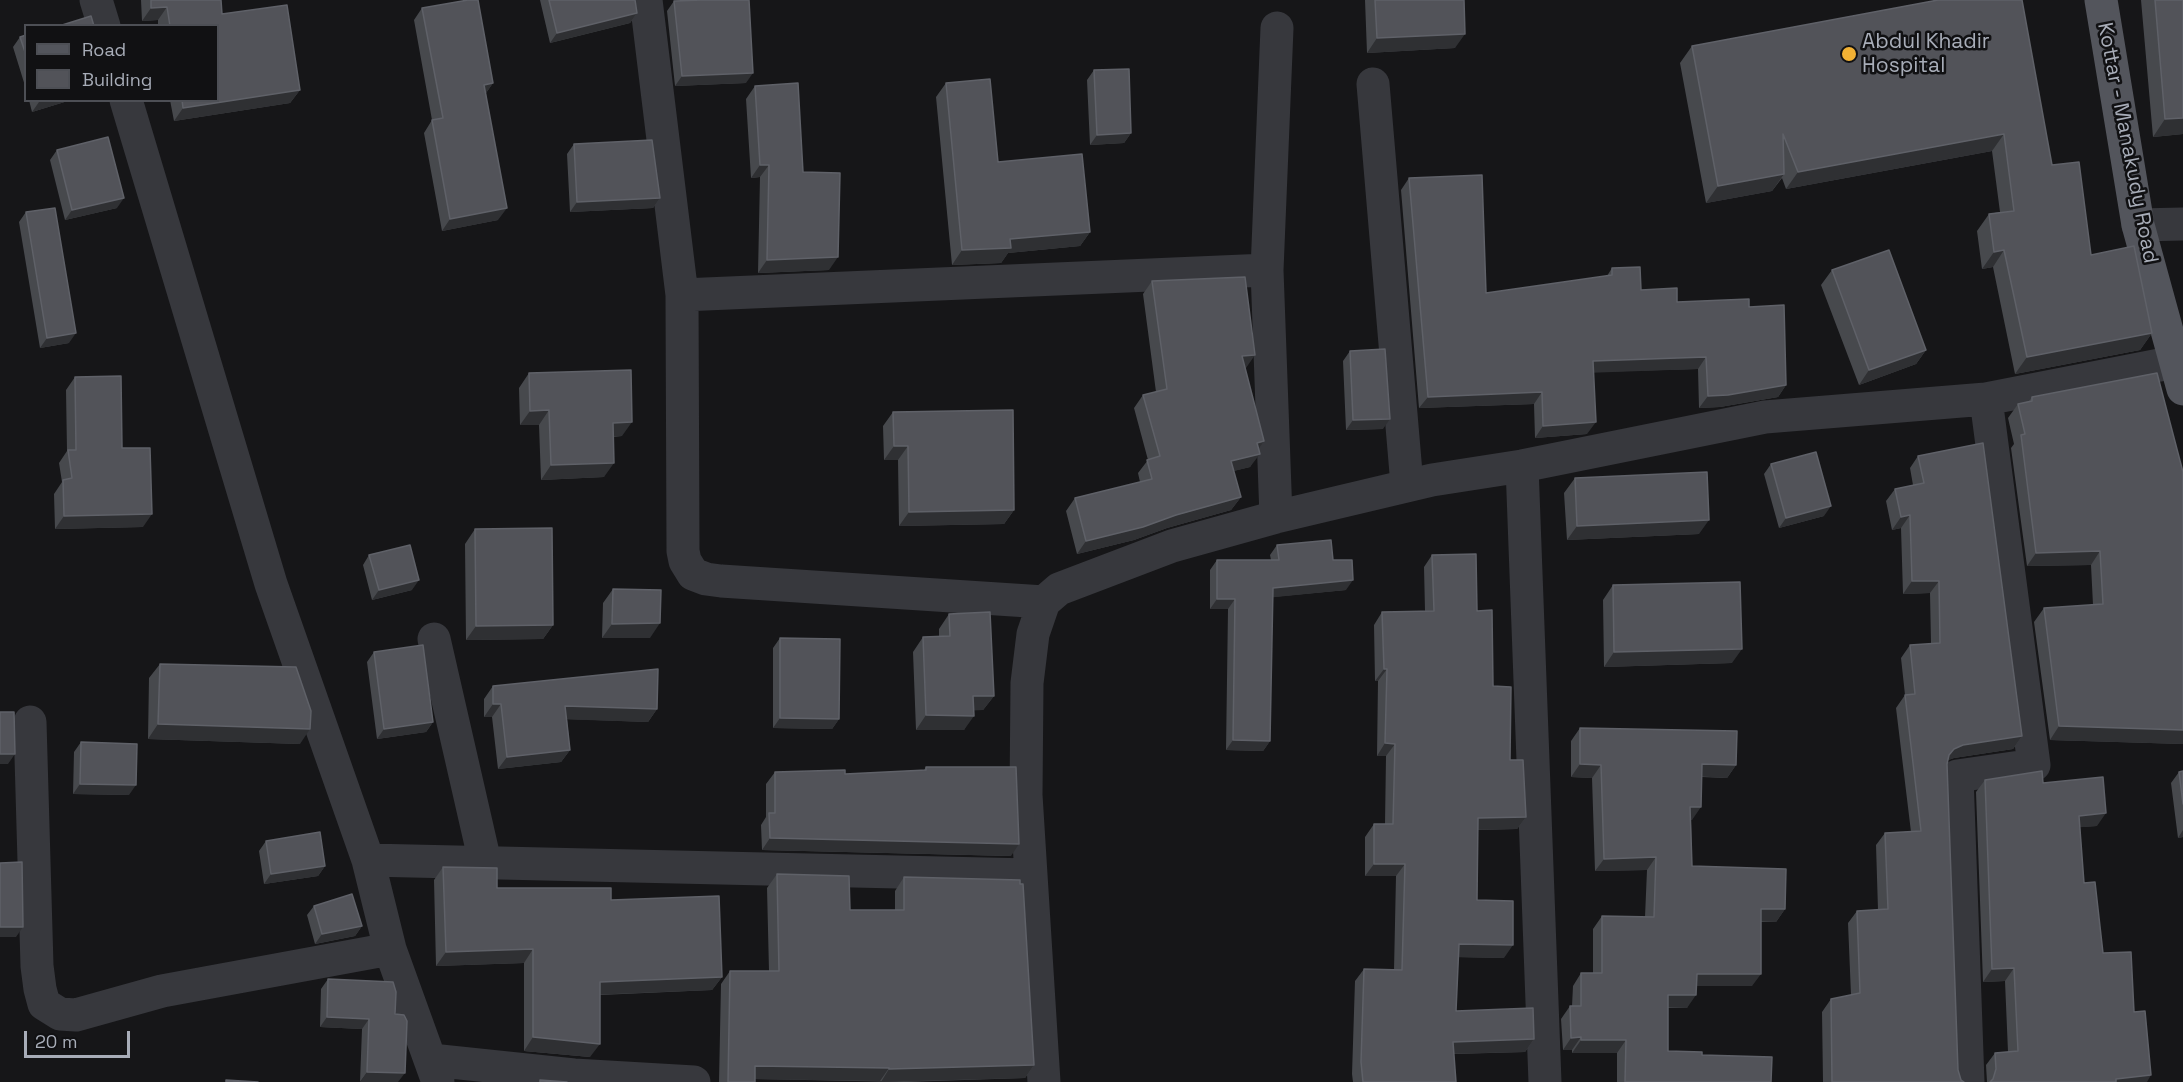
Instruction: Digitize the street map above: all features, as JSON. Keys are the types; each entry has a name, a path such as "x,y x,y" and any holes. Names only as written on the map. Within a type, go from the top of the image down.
{"main road":[{"name":"Kottar - Manakudy Road","path":"2101,0 2138,225 2179,376"}],"street":[{"path":"96,0 103,24"},
{"path":"646,0 682,295 683,552 693,574 721,581 1044,602"},
{"path":"1276,517 1267,270 1277,28"},
{"path":"1373,84 1407,485"},
{"path":"127,102 271,585 368,860 390,949 435,1071 574,1074 694,1082"},
{"path":"2138,225 2183,224"},
{"path":"682,295 1267,270"},
{"path":"1044,1082 1026,795 1028,683 1033,634 1044,602 1059,589 1088,576 1172,546 1276,517 1407,485 1522,465 1765,417 1986,399 2179,376"},
{"path":"1968,1082 1957,776 2034,765 1986,399"},
{"path":"1522,465 1545,1082"},
{"path":"434,639 485,862"},
{"path":"30,722 37,966 42,1000 53,1011 67,1015 84,1014 162,991 390,949"},
{"path":"368,860 1030,875"}],"building":[{"path":"151,0 221,0 222,14 287,5 300,90 183,108 182,102 219,102 219,24 170,24 167,7 151,8"},
{"path":"478,0 493,83 484,85 507,208 450,219 432,120 443,118 422,8"},
{"path":"549,0 635,0 637,13 557,33"},
{"path":"749,0 753,73 682,76 674,1"},
{"path":"1375,0 1464,0 1465,34 1377,38"},
{"path":"1938,0 2022,0 2052,165 2079,162 2091,255 2134,246 2152,333 2027,357 2004,250 1994,252 1989,214 2014,211 2004,134 1798,172 1783,134 1784,174 1718,186 1692,46"},
{"path":"2155,0 2183,0 2183,118 2165,119"},
{"path":"91,16 93,24 65,24"},
{"path":"24,36 24,49 20,37"},
{"path":"1129,69 1131,133 1097,135 1094,70"},
{"path":"990,79 998,162 1082,154 1090,232 1010,239 1011,248 962,250 946,83"},
{"path":"798,83 803,172 840,173 838,257 767,260 769,165 760,165 755,86"},
{"path":"108,137 124,198 72,210 57,150"},
{"path":"652,140 660,198 577,202 574,144"},
{"path":"1482,175 1486,293 1612,275 1612,268 1640,267 1641,290 1677,288 1677,302 1749,299 1749,307 1784,305 1786,385 1728,395 1708,396 1706,357 1593,361 1596,422 1543,426 1542,392 1428,397 1409,178"},
{"path":"55,208 76,333 47,338 26,212"},
{"path":"1889,250 1926,350 1869,370 1832,270"},
{"path":"1245,277 1255,355 1242,356 1264,441 1257,443 1260,454 1231,461 1241,497 1176,515 1143,527 1086,541 1075,498 1152,479 1147,460 1160,456 1143,395 1167,389 1152,281"},
{"path":"1385,349 1390,419 1353,420 1350,351"},
{"path":"631,370 632,422 613,423 614,463 551,465 549,410 530,411 529,373"},
{"path":"2157,373 2183,472 2183,730 2059,726 2044,608 2103,604 2100,551 2036,553 2021,435 2025,434 2018,404 2032,401 2032,397"},
{"path":"121,376 122,448 150,448 152,514 64,516 63,480 72,478 68,450 76,450 75,377"},
{"path":"1013,410 1014,510 909,512 908,446 894,446 893,412"},
{"path":"1983,443 2022,736 1963,745 1954,749 1949,755 1947,764 1958,1070 1964,1082 1832,1082 1831,999 1860,993 1857,911 1888,909 1885,833 1921,831 1905,695 1915,694 1910,645 1940,643 1939,581 1912,581 1910,515 1901,517 1895,489 1924,483 1918,456"},
{"path":"1816,452 1831,506 1786,518 1771,464"},
{"path":"1707,472 1709,520 1577,526 1575,478"},
{"path":"552,528 553,625 476,626 475,529"},
{"path":"1331,540 1333,560 1352,560 1353,580 1273,588 1270,741 1233,740 1235,599 1217,599 1217,560 1279,560 1277,545"},
{"path":"410,545 419,580 379,590 369,555"},
{"path":"1476,554 1477,611 1492,610 1493,686 1511,687 1510,760 1523,760 1526,817 1478,818 1477,900 1513,901 1513,945 1459,944 1456,1011 1533,1008 1534,1039 1453,1042 1456,1082 1363,1082 1361,1062 1364,969 1402,970 1405,864 1374,864 1374,824 1393,824 1395,744 1385,743 1387,669 1384,669 1382,612 1434,611 1432,555"},
{"path":"1740,582 1742,649 1614,652 1613,585"},
{"path":"613,589 661,590 660,623 612,624"},
{"path":"990,612 994,696 973,696 974,716 926,715 923,637 950,636 949,614"},
{"path":"780,638 840,639 839,719 780,718"},
{"path":"423,645 433,722 384,729 374,652"},
{"path":"160,664 296,667 311,711 310,729 158,724"},
{"path":"658,669 657,709 565,706 570,750 507,757 501,704 493,704 493,686"},
{"path":"0,712 14,712 15,754 0,754"},
{"path":"1580,728 1737,731 1736,765 1702,764 1701,807 1690,807 1692,866 1786,869 1785,909 1761,909 1761,974 1697,974 1696,995 1668,995 1668,1051 1702,1052 1702,1055 1772,1057 1771,1082 1625,1082 1626,1040 1571,1038 1570,1006 1581,1006 1581,973 1602,973 1602,916 1654,917 1656,857 1604,859 1601,765 1580,764"},
{"path":"81,742 137,744 136,785 80,784"},
{"path":"926,767 1016,767 1019,844 770,838 769,813 775,813 775,772 845,770 845,774 926,770"},
{"path":"2042,771 2043,783 2103,777 2106,813 2079,816 2084,883 2095,882 2103,953 2131,952 2134,1012 2145,1011 2151,1075 2116,1079 2116,1082 1990,1082 1996,1069 1995,1053 2018,1051 2014,968 1992,969 1985,780"},
{"path":"2183,771 2183,804 2179,772"},
{"path":"320,832 325,866 271,874 266,841"},
{"path":"22,862 23,927 0,927 0,863"},
{"path":"443,867 497,868 497,888 611,888 611,900 719,896 722,977 600,982 600,1044 533,1037 533,949 446,952"},
{"path":"777,874 849,876 850,910 904,910 904,877 1020,880 1020,884 1023,884 1034,1065 889,1069 755,1066 755,1082 728,1082 730,971 779,971"},
{"path":"352,894 362,926 322,934 314,906"},
{"path":"328,979 393,982 396,992 395,1014 404,1015 407,1021 405,1073 367,1072 369,1019 327,1017"},
{"path":"226,1080 258,1082 226,1082"},
{"path":"540,1080 567,1082 540,1082"}],"place":[{"name":"Abdul Khadir Hospital","path":"1849,54"}]}
